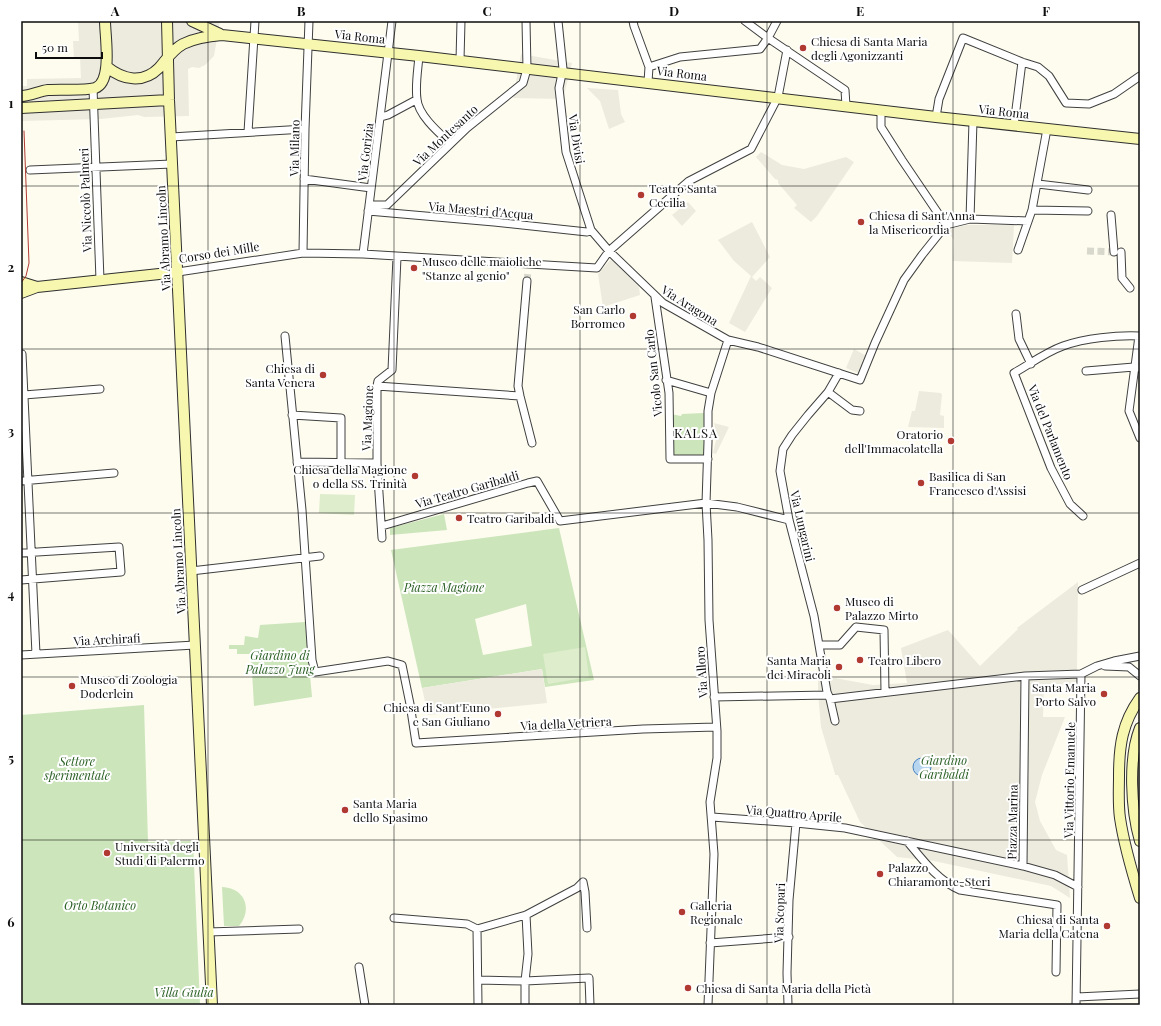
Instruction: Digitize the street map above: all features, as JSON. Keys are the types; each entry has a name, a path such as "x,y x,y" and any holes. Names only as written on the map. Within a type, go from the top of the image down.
{"street":[{"path":"21,96 32,95 47,90 93,88 98,86 103,80 107,67 105,21"},
{"name":"Via Abramo Lincoln","path":"167,21 169,100 212,1005"},
{"path":"192,21 222,34"},
{"path":"248,132 255,21"},
{"name":"Via Milano","path":"303,253 305,129 309,21"},
{"name":"Via Gorizia","path":"363,254 392,21"},
{"path":"460,60 461,21"},
{"path":"526,21 527,69"},
{"name":"Via Divisi","path":"558,21 563,63 559,88 566,152 591,230 609,251"},
{"path":"745,21 845,90 846,106"},
{"path":"649,67 680,57 760,49 778,21"},
{"path":"634,24 649,67 648,82"},
{"path":"107,67 115,74 126,78 140,78 148,76 154,72 168,56 182,45 198,38 222,34"},
{"name":"Via Roma","path":"222,34 460,60 936,117 1140,139"},
{"path":"936,117 939,99 963,38 1038,67 1049,76 1066,103 1088,104 1114,94 1140,76"},
{"path":"609,251 689,182 751,149 778,97 787,50"},
{"path":"419,56 416,100 426,118 436,131 450,143"},
{"path":"1014,125 1022,62"},
{"name":"Via Montesanto","path":"369,208 387,205 450,143 491,108 524,83 527,69"},
{"name":"Via Niccolò Palmeri","path":"93,88 100,280"},
{"path":"21,108 169,100"},
{"path":"380,116 388,115 416,100"},
{"path":"881,110 881,126 946,225 970,219 1028,221"},
{"path":"970,219 973,121"},
{"path":"171,137 305,129"},
{"path":"1018,250 1032,210 1047,129"},
{"path":"30,170 172,164"},
{"path":"304,179 371,188"},
{"path":"1038,184 1088,190"},
{"name":"Via Maestri d'Acqua","path":"369,208 587,232 591,230"},
{"path":"1032,210 1088,211"},
{"path":"1111,215 1122,278 1130,288"},
{"name":"Via Aragona","path":"609,251 655,297 663,303 728,340 758,347 860,380 904,280 946,225"},
{"name":"Corso dei Mille","path":"21,293 37,287 178,272 303,253 397,256 528,268 597,268 609,251"},
{"name":"Via Magione","path":"382,538 377,463 377,386 378,381 392,370 397,256"},
{"path":"528,281 518,386 532,443"},
{"path":"21,282 37,287"},
{"name":"Vicolo San Carlo","path":"655,297 669,393 670,459 708,459"},
{"path":"1016,314 1019,339 1031,364 1063,346 1110,337 1139,336 1137,368 1129,411 1140,438"},
{"path":"285,336 305,558"},
{"name":"Via Alloro","path":"708,1005 714,854 710,802 717,758 709,620 706,503 708,411 711,393 728,340"},
{"path":"22,354 24,395 24,481 31,552 36,654"},
{"name":"Via del Parlamento","path":"1031,364 1014,373 1051,468 1070,504 1084,516"},
{"path":"1086,371 1137,368"},
{"name":"Via Lungarini","path":"829,697 820,645 789,520 780,471 783,448 819,401 828,392 839,373"},
{"path":"666,380 711,393"},
{"path":"377,386 520,396"},
{"path":"24,395 100,389"},
{"path":"828,392 852,410 860,411"},
{"path":"292,415 341,418 342,462"},
{"path":"297,462 377,463"},
{"path":"24,481 114,473"},
{"name":"Via Teatro Garibaldi","path":"382,526 537,481 560,521 706,503"},
{"path":"706,503 737,507 789,520"},
{"path":"21,553 119,547 121,572 21,580"},
{"path":"191,571 320,556"},
{"name":"Via della Vetriera","path":"305,558 312,660 315,672 388,661 402,665 416,743 643,729 716,727"},
{"path":"1082,590 1140,563"},
{"path":"820,645 840,645 856,627 884,630 885,692"},
{"name":"Via Archirafi","path":"21,654 195,645"},
{"path":"714,697 829,697 1025,676 1081,674 1097,666 1140,656"},
{"path":"1097,666 1129,667 1140,676"},
{"name":"Via Vittorio Emanuele","path":"1076,1005 1081,674"},
{"name":"Piazza Marina","path":"874,834 1023,866 1025,676"},
{"path":"829,697 836,721"},
{"path":"1140,698 1128,719 1122,734 1119,752 1118,804 1123,834 1140,898"},
{"path":"1140,728 1133,753 1133,803 1140,841"},
{"name":"Via Quattro Aprile","path":"712,817 845,828 874,834"},
{"name":"Via Scopari","path":"788,1005 787,973 789,900 796,823"},
{"path":"907,841 933,871 952,887 960,890 1057,905 1056,972"},
{"path":"1023,866 1055,875 1078,887"},
{"path":"394,918 467,924 477,929 526,914 577,888 583,882 587,928"},
{"path":"525,1005 525,981 528,954 526,914"},
{"path":"208,932 299,928"},
{"path":"477,929 477,1003"},
{"path":"710,943 789,938"},
{"path":"359,967 365,1005"},
{"path":"478,980 525,981 589,978 590,1005"},
{"path":"1077,996 1140,994"}],"green space":[{"path":"704,413 705,458 671,458 671,414 681,416 682,414"},
{"path":"320,494 355,495 354,515 319,513"},
{"path":"444,514 447,530 390,535 390,528"},
{"name":"Piazza Magione","path":"559,528 594,680 545,687 542,669 422,688 391,550","holes":["526,604 532,646 483,655 475,619"]},
{"name":"Giardino di Palazzo Jung","path":"305,622 312,697 254,706 251,654 237,654 237,649 229,649 229,645 244,645 245,636 258,638 260,625"},
{"path":"585,647 589,677 548,684 543,654"},
{"name":"Orto Botanico","path":"144,705 148,842 193,841 200,1005 21,1005 21,715"},
{"path":"222,887 230,888 236,891 244,900 246,906 245,913 239,926 224,926"}],"shaded area":[{"path":"78,21 220,21 214,56 205,65 199,68 192,67 188,69 189,116 144,117 138,115 101,119 21,121 21,86 27,86 27,79 81,78 80,58 74,58 73,41 79,41"},
{"path":"521,54 572,63 563,99 513,98"},
{"path":"587,88 618,90 621,114 625,122 609,129 600,101"},
{"path":"761,152 782,165 804,169 846,157 854,162 817,216 811,222 794,208 797,205 778,183 778,180 775,179 756,157"},
{"path":"688,202 696,211 682,226 672,215"},
{"path":"752,222 770,257 752,277 756,281 760,277 772,288 745,332 729,323 751,276 734,261 718,240"},
{"path":"967,225 1014,225 1012,263 953,261 954,240 948,232 953,228"},
{"path":"612,258 639,287 640,295 603,307 598,274"},
{"path":"854,349 870,358 863,375 846,368"},
{"path":"919,391 941,393 940,415 944,416 944,428 908,427 912,411 915,411"},
{"path":"714,423 729,427 716,454 713,453 717,436"},
{"path":"1078,582 1077,669 1081,674 1074,684 1044,685 1043,717 1065,717 1042,775 1035,802 1040,821 1056,850 1067,855 1070,898 1051,886 934,861 897,857 860,822 838,775 835,775 821,727 818,675 873,685 907,683 901,648 948,630 980,666 1018,629 1017,628"},
{"path":"542,669 547,703 428,715 422,688"}],"water":[{"path":"922,758 928,761 931,767 928,773 922,776 916,773 913,767 916,761"}],"tunnel":[{"path":"1087,251 1119,252"},
{"path":"527,281 528,271"}],"tram line":[{"path":"21,283 26,276 29,263 24,131"}],"place":[{"name":"Chiesa di Santa Maria degli Agonizzanti","path":"803,48"},
{"name":"Teatro Santa Cecilia","path":"641,195"},
{"name":"Chiesa di Sant'Anna la Misericordia","path":"861,222"},
{"name":"Museo delle maioliche \"Stanze al genio\"","path":"414,268"},
{"name":"San Carlo Borromeo","path":"633,316"},
{"name":"Chiesa di Santa Venera","path":"323,375"},
{"name":"Oratorio dell'Immacolatella","path":"951,441"},
{"name":"Chiesa della Magione o della SS. Trinità","path":"415,476"},
{"name":"Basilica di San Francesco d'Assisi","path":"921,483"},
{"name":"Teatro Garibaldi","path":"459,518"},
{"name":"Museo di Palazzo Mirto","path":"837,608"},
{"name":"Teatro Libero","path":"860,660"},
{"name":"Santa Maria dei Miracoli","path":"839,667"},
{"name":"Museo di Zoologia Doderlein","path":"72,686"},
{"name":"Santa Maria Porto Salvo","path":"1104,694"},
{"name":"Chiesa di Sant'Euno e San Giuliano","path":"498,714"},
{"name":"Santa Maria dello Spasimo","path":"345,810"},
{"name":"Università degli Studi di Palermo","path":"107,853"},
{"name":"Palazzo Chiaramonte-Steri","path":"880,874"},
{"name":"Galleria Regionale","path":"682,912"},
{"name":"Chiesa di Santa Maria della Catena","path":"1107,926"},
{"name":"Chiesa di Santa Maria della Pietà","path":"688,988"}],"district":[{"name":"KALSA","path":"696,432"}],"park label":[{"name":"Giardino Garibaldi","path":"944,767"},
{"name":"Settore sperimentale","path":"77,768"},
{"name":"Villa Giulia","path":"184,992"}]}
